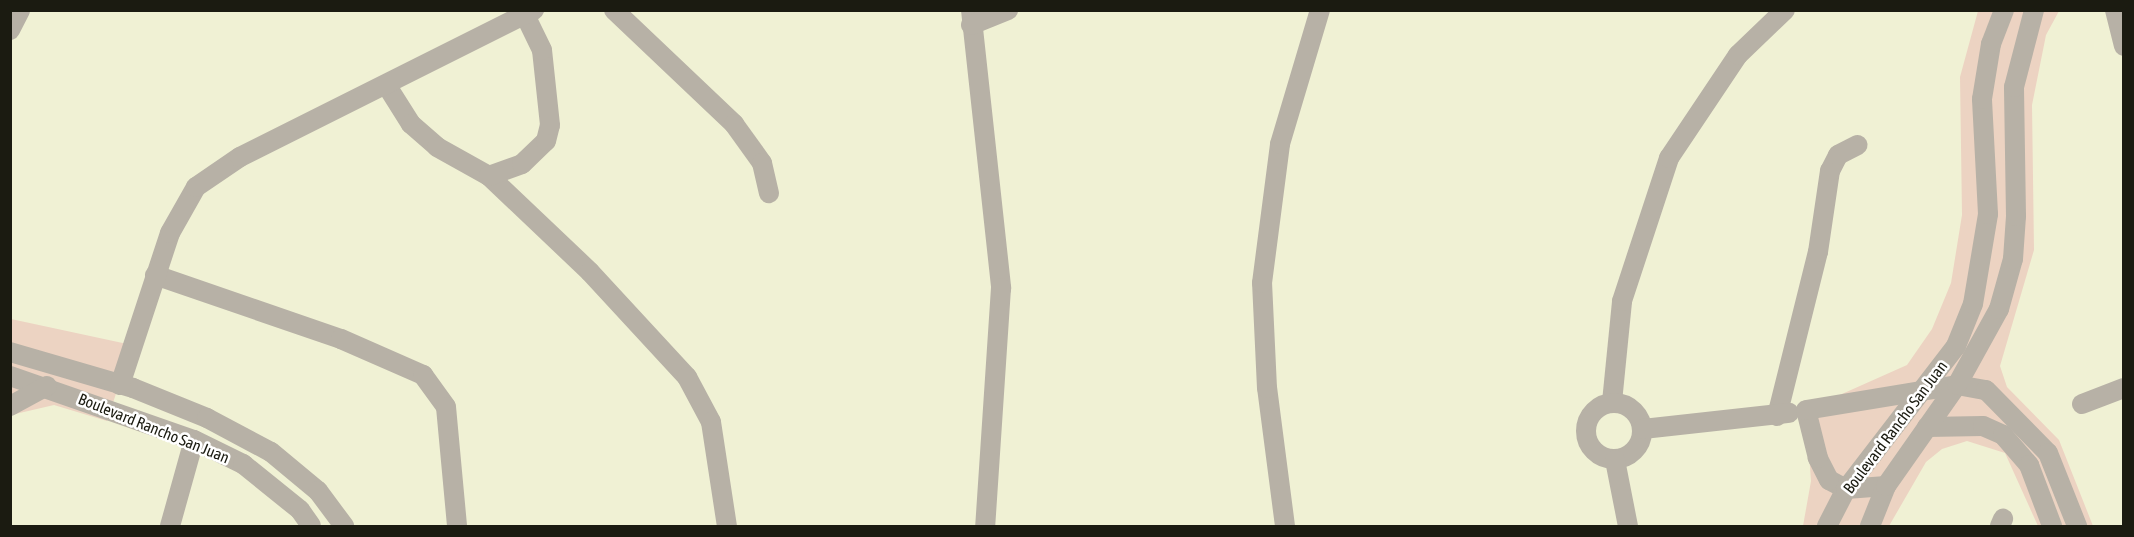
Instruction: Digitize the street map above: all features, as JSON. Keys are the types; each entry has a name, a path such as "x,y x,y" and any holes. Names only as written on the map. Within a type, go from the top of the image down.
{"street":[{"path":"10,30 20,10"},
{"path":"614,10 734,124 762,163 769,194"},
{"path":"985,526 1001,288 971,18 1008,10"},
{"path":"1285,526 1268,400 1262,283 1280,144 1320,10"},
{"path":"1612,402 1622,301 1669,158 1738,55 1785,10"},
{"name":"Boulevard Rancho San Juan","path":"1827,526 1846,489 1926,390 1956,346 1984,258 1988,214 1982,99 1991,44 2004,10"},
{"name":"Boulevard Rancho San Juan","path":"1870,526 1886,486 1957,385 1999,309 2013,260 2014,87 2034,10"},
{"path":"2115,10 2124,46"},
{"path":"120,384 155,274 196,186 240,157 530,13 542,50 550,125 546,141 522,164 489,176"},
{"path":"387,86 393,103 437,147 489,176 590,272 687,377 711,422 727,526"},
{"path":"1777,416 1818,252 1830,171 1838,155 1858,145"},
{"path":"155,274 342,339 423,375 447,407 457,526"},
{"name":"Boulevard Rancho San Juan","path":"10,352 120,384 207,418 271,452 318,491 344,526"},
{"name":"Boulevard Rancho San Juan","path":"10,376 46,386 194,440 243,464 300,510 311,526"},
{"path":"1643,429 1777,416 1957,385 1986,390 2048,453 2077,526"},
{"path":"10,406 46,386"},
{"path":"2082,404 2124,388"},
{"path":"1612,402 1633,410 1643,429 1636,451 1615,460 1598,456 1586,442 1586,424 1595,408 1612,402"},
{"path":"1983,426 1999,402"},
{"path":"1806,410 1818,458 1829,480 1846,489 1886,486"},
{"path":"1927,427 1983,426 2019,450 2052,526"},
{"path":"170,526 194,440"},
{"path":"1615,460 1628,526"}],"shaded area":[{"path":"1978,11 2059,11 2046,35 2032,105 2034,250 2000,366 2007,387 2059,440 2093,526 2038,526 2005,453 1967,441 1942,449 1926,462 1889,526 1803,526 1811,481 1806,410 1907,365 1932,329 1951,283 1962,215 1960,77"},
{"path":"11,319 132,345 107,421 54,405 11,415"}]}
